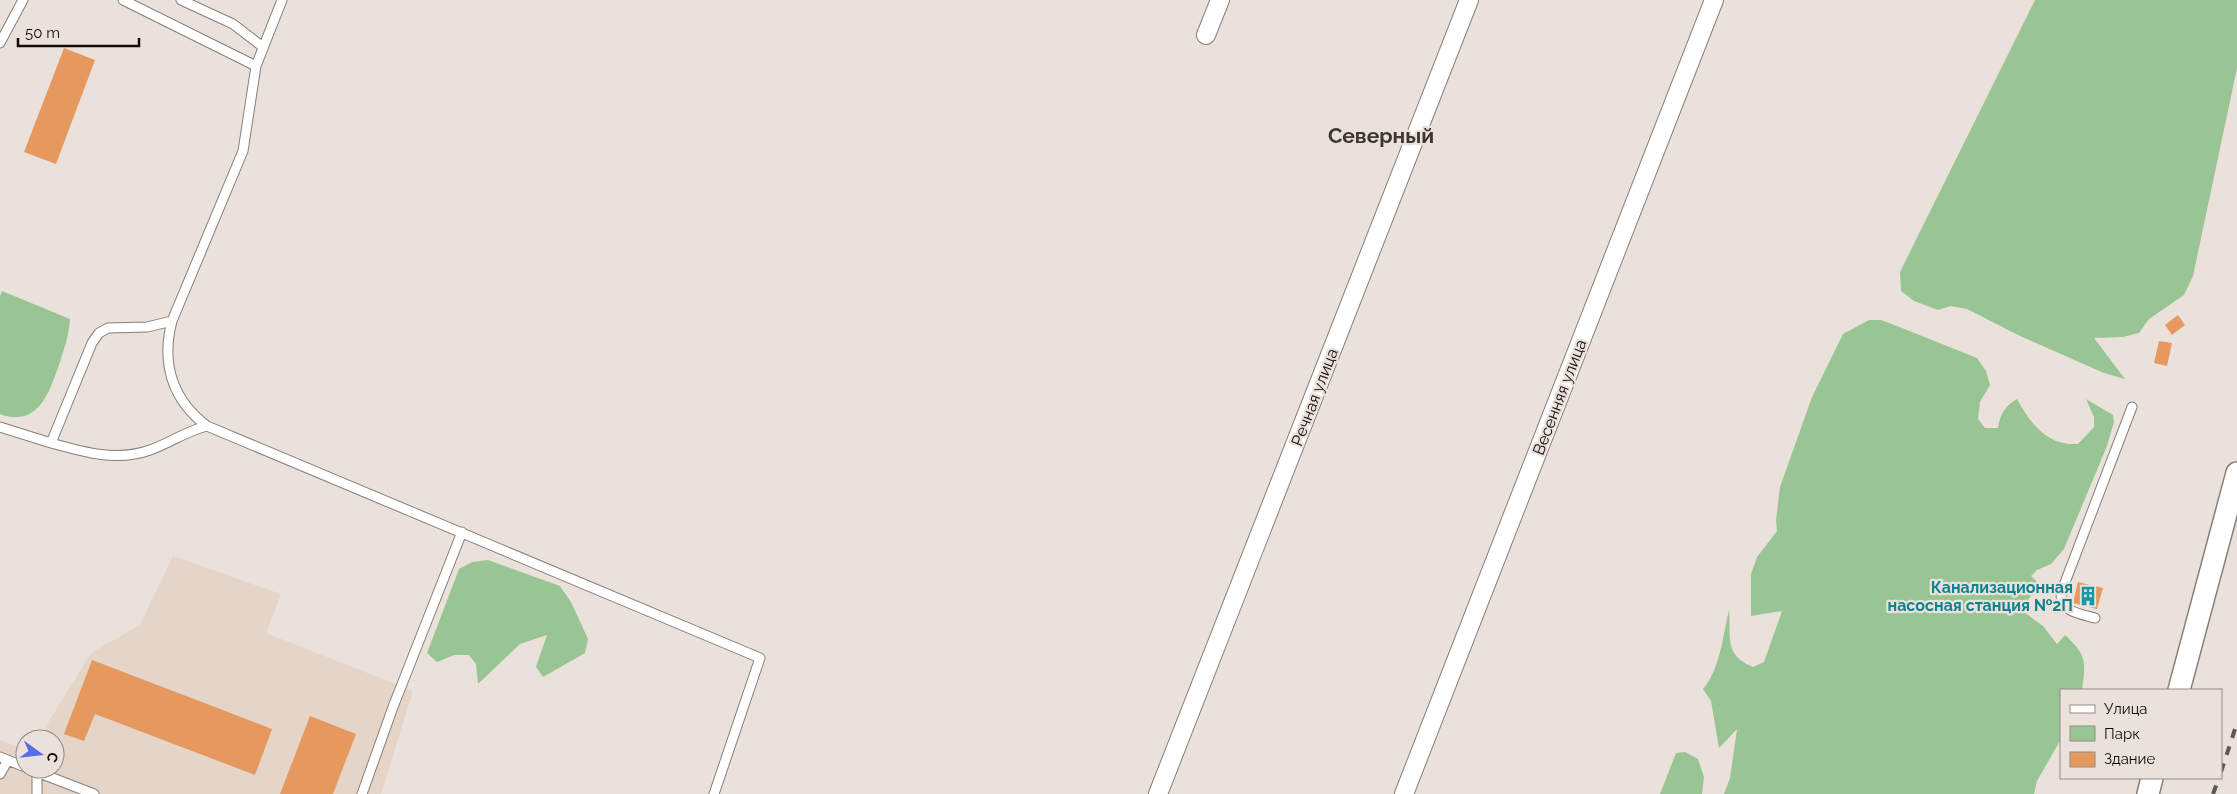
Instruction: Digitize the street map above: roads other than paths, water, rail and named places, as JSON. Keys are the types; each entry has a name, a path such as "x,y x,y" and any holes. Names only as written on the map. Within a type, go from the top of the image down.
{"street":[{"path":"1206,35 1220,0"},
{"name":"Речная улица","path":"1158,794 1469,0"},
{"name":"Весенняя улица","path":"1404,794 1714,0"},
{"path":"2179,689 2237,473"},
{"path":"2148,794 2152,779"}],"lane":[{"path":"0,43 23,0"},
{"path":"123,0 256,66"},
{"path":"181,0 233,24 263,47"},
{"path":"282,0 256,66 243,151 172,321 168,347 172,378 184,406 192,415 207,426 760,658 714,794"},
{"path":"51,443 92,344 99,332 108,328 147,327 172,321"},
{"path":"2095,618 2070,610 2064,605 2061,593 2132,407"},
{"path":"0,427 92,454 111,455 148,451 193,429 207,426"},
{"path":"362,794 393,707 462,532"},
{"path":"0,774 4,759"},
{"path":"34,779 37,794"},
{"path":"54,779 94,794"}],"railway":[{"path":"2222,769 2237,723"},
{"path":"2213,794 2219,779"}],"place":[{"name":"Канализационная насосная станция №2П","path":"2088,596"}],"district":[{"name":"Северный","path":"1381,136"}]}
